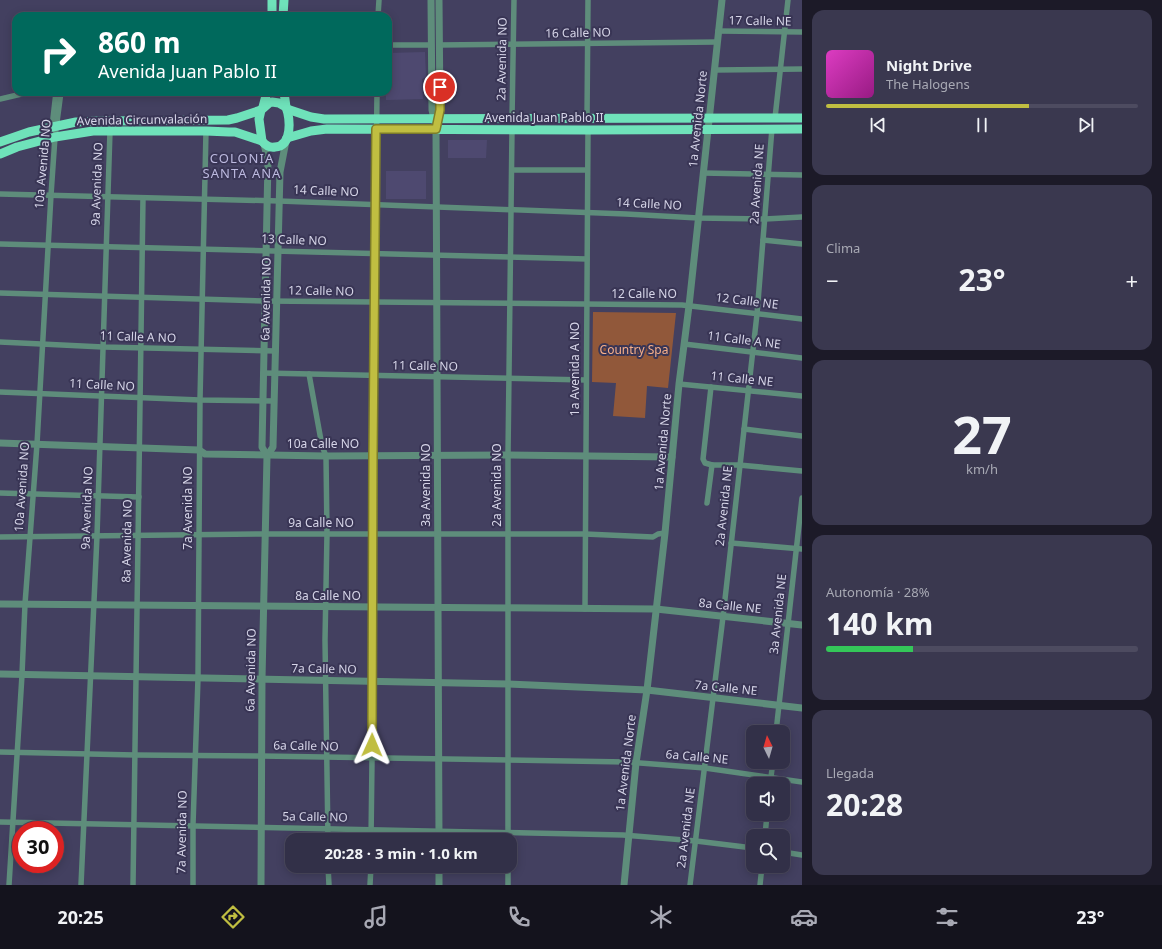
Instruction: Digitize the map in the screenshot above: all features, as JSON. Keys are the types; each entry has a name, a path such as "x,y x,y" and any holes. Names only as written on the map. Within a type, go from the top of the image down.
{"highway":[{"path":"272,0 272,12"},
{"path":"283,12 284,0"},
{"path":"266,96 259,119 263,142 274,148 280,146 286,140 289,126 285,96"},
{"path":"262,108 272,102 279,103 287,108"},
{"name":"Avenida Circunvalación","path":"0,142 29,132 76,122 228,120 262,108"},
{"name":"Avenida Juan Pablo II","path":"287,108 311,117 324,119 802,118"},
{"path":"110,131 114,126 140,126 154,121"},
{"name":"Avenida Juan Pablo II","path":"286,140 311,131 328,129 802,129"},
{"name":"Avenida Circunvalación","path":"0,154 17,147 73,133 110,131 235,132 263,142"}],"street":[{"path":"378,12 379,0"},
{"name":"3a Avenida NO","path":"430,0 432,110 436,119 439,830"},
{"name":"3a Avenida NO","path":"436,119 440,110 439,0"},
{"name":"2a Avenida NO","path":"512,119 514,0"},
{"path":"587,119 588,0"},
{"name":"1a Avenida Norte","path":"624,885 636,763 647,690 665,533 679,384 689,306 722,0"},
{"path":"775,118 788,0"},
{"name":"17 Calle NE","path":"718,31 784,33 802,32"},
{"name":"16 Calle NO","path":"439,46 717,42"},
{"path":"392,45 431,45"},
{"path":"714,70 802,70"},
{"path":"0,99 13,96"},
{"name":"10a Avenida NO","path":"13,821 25,604 37,444 55,137 56,96"},
{"name":"10a Avenida NO","path":"55,127 60,96"},
{"path":"371,833 373,681 374,254 377,96"},
{"name":"2a Avenida NE","path":"690,885 724,617 757,314 772,128"},
{"name":"2a Avenida NO","path":"508,832 508,455 512,130"},
{"name":"1a Avenida A NO","path":"585,609 588,130"},
{"name":"9a Avenida NO","path":"81,885 97,536 110,131"},
{"name":"7a Avenida NO","path":"193,885 193,825 198,678 199,450 206,131"},
{"name":"6a Avenida NO","path":"267,456 273,447 280,172 286,140"},
{"name":"6a Avenida NO","path":"261,885 263,606 267,456 262,447 268,161 263,142"},
{"path":"512,170 587,170"},
{"path":"703,173 802,175"},
{"name":"14 Calle NO","path":"0,194 267,201 279,200 587,212 698,218 765,219 802,217"},
{"name":"8a Avenida NO","path":"133,885 144,198"},
{"path":"763,240 802,244"},
{"name":"13 Calle NO","path":"0,244 587,259"},
{"name":"12 Calle NO","path":"0,292 266,301 689,306"},
{"name":"12 Calle NE","path":"689,306 802,319"},
{"name":"11 Calle A NO","path":"0,342 103,347 276,351"},
{"name":"11 Calle A NE","path":"684,344 802,358"},
{"name":"11 Calle NO","path":"263,373 586,380"},
{"path":"308,374 322,446 326,456 327,534 325,680 327,833"},
{"name":"11 Calle NE","path":"679,384 802,396"},
{"path":"711,387 703,459 705,463 712,465 740,465 802,471"},
{"name":"11 Calle NO","path":"0,392 200,400 274,401"},
{"path":"744,429 802,436"},
{"name":"10a Calle NO","path":"0,443 199,450 205,454 267,456 672,456"},
{"path":"707,503 712,465"},
{"path":"0,493 139,497"},
{"name":"3a Avenida NE","path":"777,725 788,624 799,549 802,498"},
{"name":"9a Calle NO","path":"0,537 265,534 585,534 653,536 665,533"},
{"path":"731,543 799,549"},
{"name":"8a Calle NO","path":"0,604 656,609"},
{"name":"8a Calle NE","path":"656,609 802,625"},
{"name":"7a Calle NO","path":"0,674 438,682 647,690"},
{"name":"7a Calle NE","path":"647,690 802,708"},
{"name":"6a Calle NO","path":"0,752 636,763"},
{"name":"6a Calle NE","path":"636,763 705,768 771,777"},
{"path":"771,777 772,769"},
{"name":"6a Calle NE","path":"790,780 802,782"},
{"name":"5a Calle NO","path":"0,822 12,822"},
{"name":"5a Calle NO","path":"64,823 629,835 746,847"},
{"name":"10a Avenida NO","path":"9,885 12,838"},
{"path":"790,853 802,855"},
{"path":"328,873 329,885"},
{"path":"370,885 371,873"},
{"path":"439,873 439,885"},
{"path":"508,873 508,885"},
{"path":"760,885 761,873"}],"shaded area":[{"path":"425,52 426,77 422,79 423,99 386,100 386,96 392,96 392,53"},
{"path":"448,140 487,140 486,158 448,158"},
{"path":"386,171 426,171 426,199 386,199"}],"green space":[{"name":"Country Spa","path":"593,312 676,313 668,388 647,386 645,418 613,416 616,383 592,382"}],"district":[{"name":"COLONIA SANTA ANA","path":"242,166"}],"route":[{"path":"372,745 376,129 436,129 440,110 440,87"}]}
